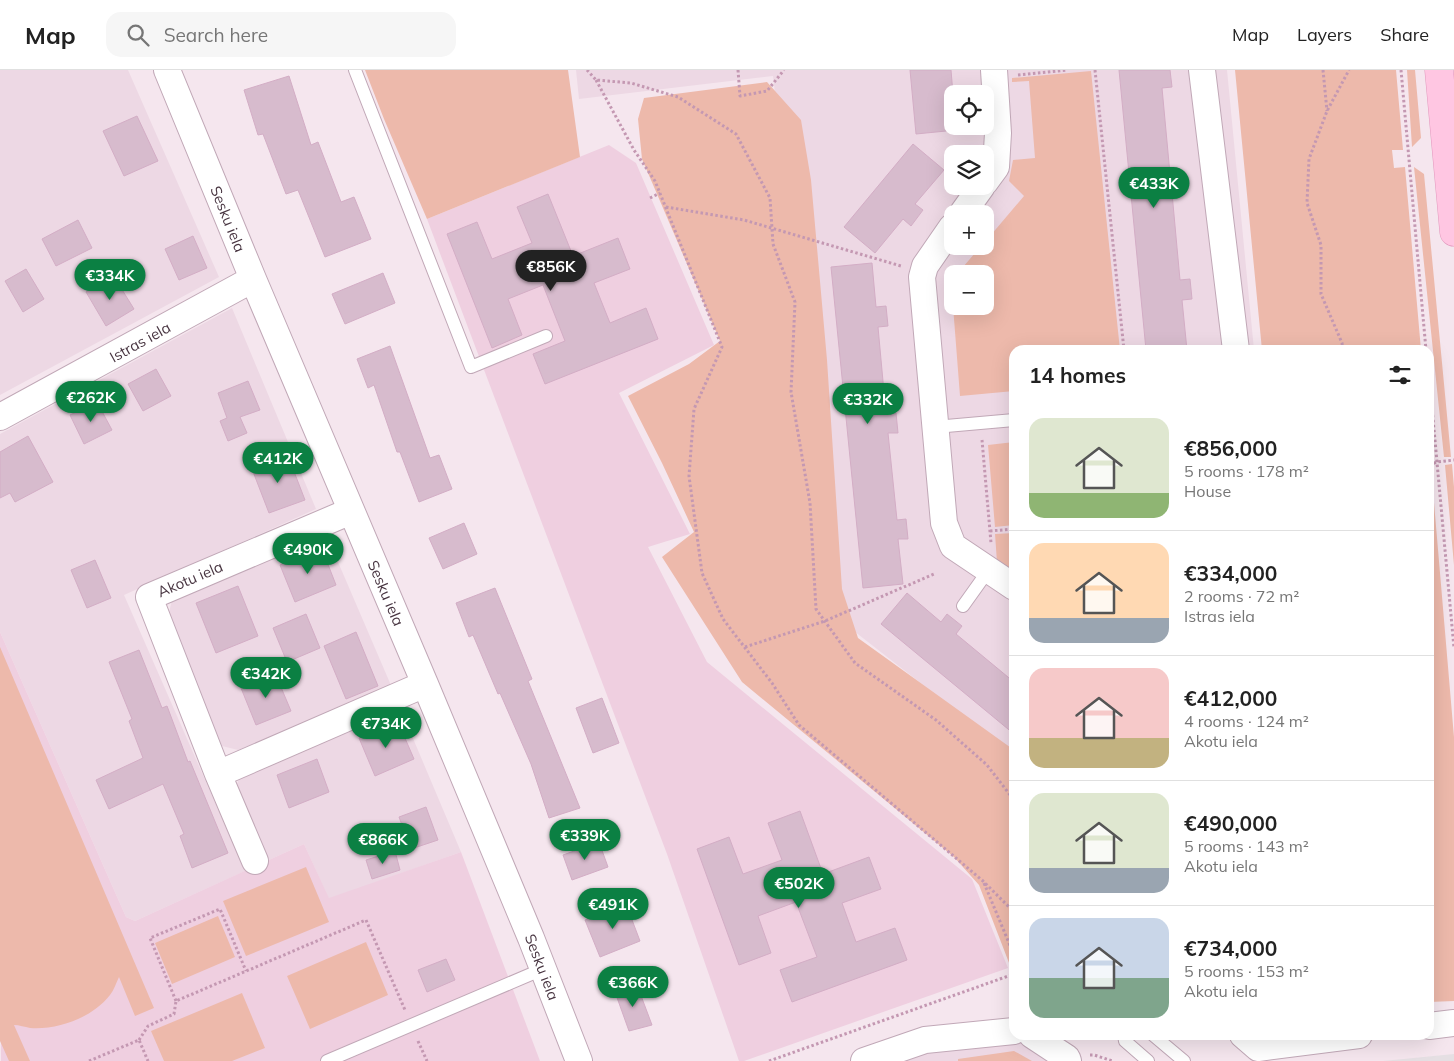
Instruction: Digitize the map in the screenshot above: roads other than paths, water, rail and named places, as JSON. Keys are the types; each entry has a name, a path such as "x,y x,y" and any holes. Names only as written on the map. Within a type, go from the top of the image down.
{"main road":[{"path":"1438,70 1454,232"}],"street":[{"name":"Sesku iela","path":"167,70 253,279 425,684 579,1061"},
{"path":"1202,70 1235,345"},
{"path":"994,74 998,133 996,167 994,170"},
{"path":"944,239 925,266 922,277 944,523 953,546 1009,584"},
{"name":"Istras iela","path":"0,417 253,279"},
{"name":"Akotu iela","path":"255,861 218,774 149,597 351,510"},
{"path":"218,774 425,684"},
{"path":"1434,1025 1454,1023"},
{"path":"864,1061 925,1040 1009,1032"},
{"path":"1040,1040 1067,1058 1068,1061"}],"lane":[{"path":"355,70 471,367 546,336"},
{"path":"935,428 1009,420"},
{"path":"963,606 988,570"},
{"path":"326,1061 543,969"},
{"path":"1125,1040 1148,1061"},
{"path":"1159,1040 1184,1061"}]}
